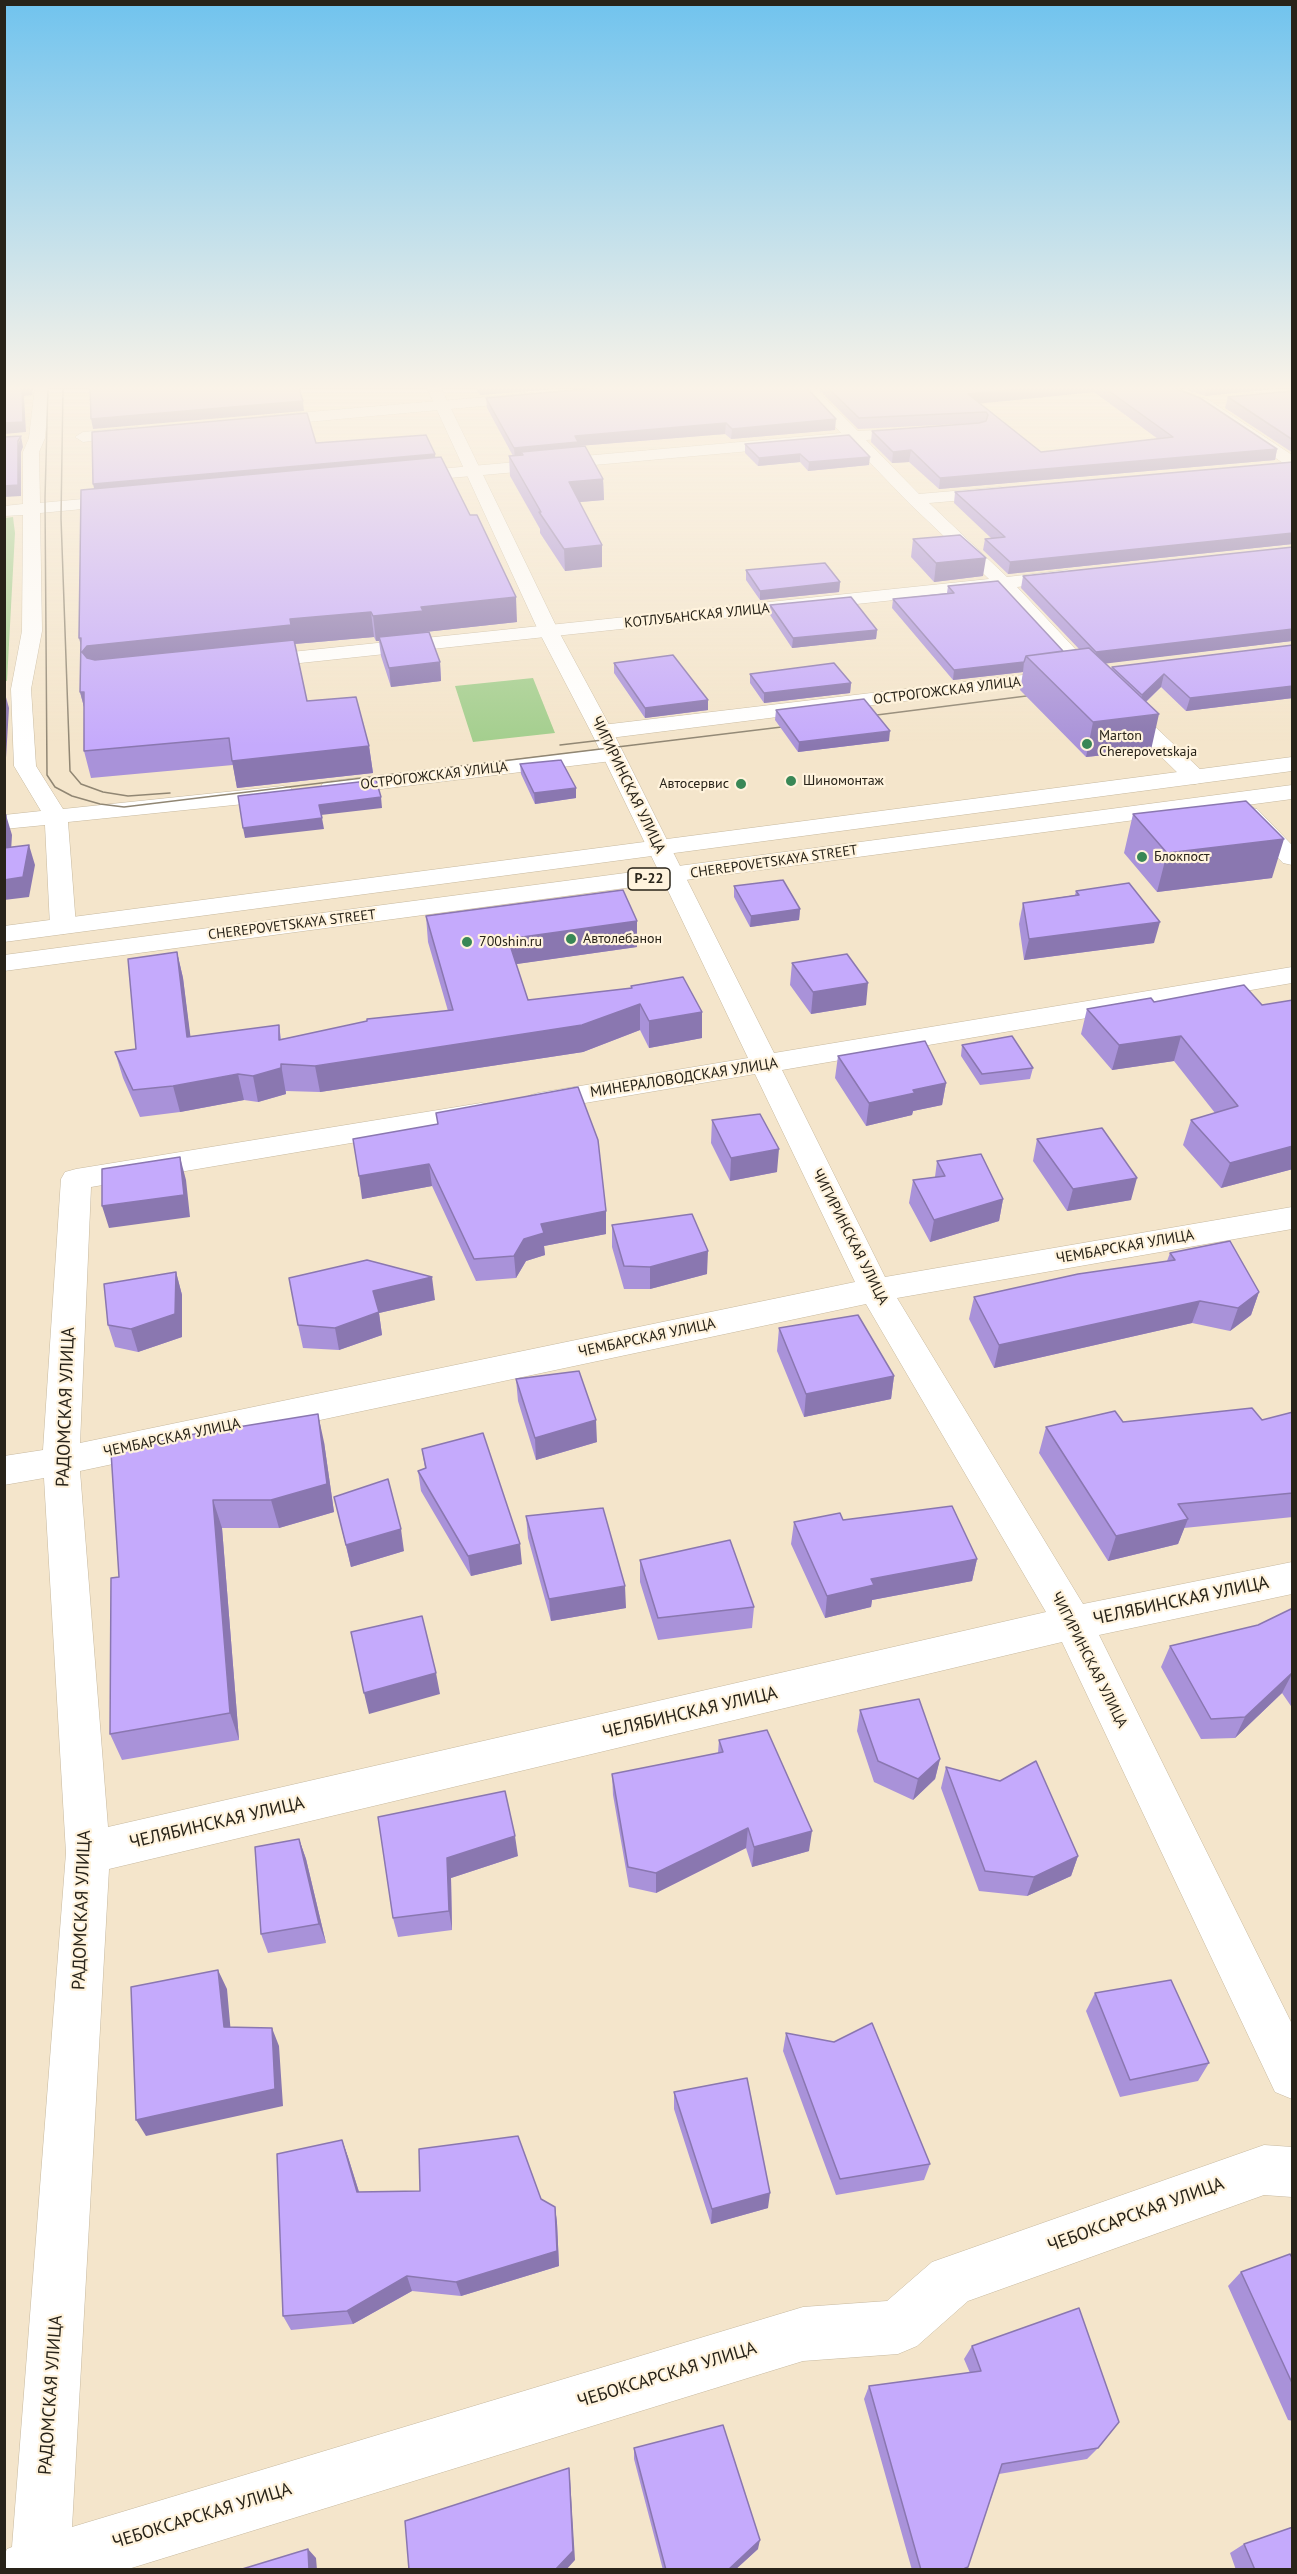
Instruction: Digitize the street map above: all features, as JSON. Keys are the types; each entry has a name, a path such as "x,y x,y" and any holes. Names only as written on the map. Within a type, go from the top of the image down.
{"main road":[{"path":"4,511 54,506"},
{"name":"ЧИГИРИНСКАЯ УЛИЦА","path":"490,506 549,632 602,732 875,1290 1073,1623 1293,2075"},
{"path":"921,506 1003,583 1088,674 1195,777"},
{"path":"32,508 32,631 13,690 25,766 56,816 63,926"},
{"name":"КОТЛУБАНСКАЯ УЛИЦА","path":"231,664 1084,574"},
{"name":"ОСТРОГОЖСКАЯ УЛИЦА","path":"602,732 1111,671"},
{"name":"ОСТРОГОЖСКАЯ УЛИЦА","path":"4,822 119,812 612,755"},
{"name":"CHEREPOVETSKAYA STREET","path":"4,963 666,862 1195,777 1293,764"},
{"name":"CHEREPOVETSKAYA STREET","path":"4,934 1293,792"},
{"path":"1235,800 1293,858"},
{"name":"МИНЕРАЛОВОДСКАЯ УЛИЦА","path":"76,1179 1293,975"},
{"name":"РАДОМСКАЯ УЛИЦА","path":"36,2568 88,1853 61,1461 76,1179"},
{"name":"ЧЕМБАРСКАЯ УЛИЦА","path":"4,1471 61,1461 875,1290 1293,1218"},
{"name":"ЧЕЛЯБИНСКАЯ УЛИЦА","path":"88,1853 1073,1623 1293,1578"},
{"name":"ЧЕБОКСАРСКАЯ УЛИЦА","path":"36,2568 803,2334 898,2327 951,2281 1264,2170 1293,2172"}],"green space":[{"path":"13,517 15,533 7,681 5,681 5,518"},
{"path":"533,678 555,733 473,742 455,686"}],"building":[{"path":"81,506 466,506 470,515 477,515 516,597 421,607 423,611 373,616 371,612 290,619 291,625 87,646 82,652 87,658 95,660 294,640 307,701 356,697 369,746 232,761 229,738 84,751 84,692 80,692 81,638 79,638"},
{"path":"538,506 582,506 602,545 564,549 539,512 541,512"},
{"path":"971,506 1293,506 1293,533 1010,562 985,539 1005,537"},
{"path":"960,535 986,558 936,563 913,539"},
{"path":"1293,547 1293,629 1096,652 1023,576"},
{"path":"825,563 840,582 760,591 746,570"},
{"path":"998,581 1063,651 1026,656 1024,662 954,670 893,599 954,593 948,586"},
{"path":"851,597 877,630 793,638 770,605"},
{"path":"429,632 440,662 389,668 379,637"},
{"path":"1293,645 1293,686 1190,698 1164,674 1142,695 1112,667"},
{"path":"1089,648 1159,714 1093,722 1026,656"},
{"path":"673,655 708,700 645,708 614,663"},
{"path":"834,663 851,683 764,693 750,674"},
{"path":"864,699 890,731 799,742 776,710"},
{"path":"561,760 576,788 534,793 520,764"},
{"path":"376,780 381,797 319,805 322,818 243,828 238,796"},
{"path":"1246,801 1284,839 1167,853 1133,814"},
{"path":"6,815 4,839 4,816"},
{"path":"29,845 23,877 4,880 4,848"},
{"path":"783,880 800,909 751,916 734,886"},
{"path":"1129,883 1160,922 1029,939 1023,903 1079,895 1076,891"},
{"path":"623,890 637,921 508,939 528,1000 632,988 631,986 683,977 702,1012 649,1021 640,1004 582,1025 315,1066 281,1064 281,1068 253,1076 238,1074 173,1086 133,1090 115,1052 136,1049 128,959 177,952 187,1037 279,1025 279,1040 367,1021 367,1019 453,1010 426,916"},
{"path":"847,954 868,983 813,992 792,963"},
{"path":"1244,985 1262,1005 1293,1000 1293,1146 1230,1163 1191,1120 1238,1106 1181,1036 1119,1045 1087,1009 1151,998 1154,1002"},
{"path":"1012,1036 1033,1068 982,1074 962,1045"},
{"path":"925,1041 946,1083 913,1090 915,1093 869,1103 838,1056"},
{"path":"578,1087 598,1140 606,1211 541,1224 544,1233 524,1239 514,1256 474,1259 429,1164 359,1176 353,1139 438,1124 436,1113"},
{"path":"760,1114 779,1149 731,1158 712,1120"},
{"path":"1102,1128 1137,1178 1073,1189 1037,1139"},
{"path":"981,1154 1003,1199 934,1220 913,1180 945,1176 937,1161"},
{"path":"180,1157 184,1195 102,1206 102,1169"},
{"path":"692,1214 708,1251 650,1267 624,1266 612,1225"},
{"path":"1230,1241 1259,1292 1238,1308 1200,1301 999,1345 974,1297 1078,1274 1175,1260 1170,1253"},
{"path":"367,1260 432,1277 373,1291 379,1312 335,1328 298,1325 289,1278"},
{"path":"176,1272 175,1314 131,1329 108,1325 104,1284"},
{"path":"858,1315 894,1376 806,1394 779,1328"},
{"path":"579,1371 596,1420 535,1438 516,1379"},
{"path":"1252,1408 1262,1420 1293,1412 1293,1493 1178,1504 1188,1519 1116,1536 1046,1427 1115,1411 1123,1422"},
{"path":"318,1414 327,1484 271,1500 213,1500 230,1713 110,1734 111,1578 119,1577 111,1452 189,1435"},
{"path":"483,1433 520,1544 468,1556 418,1471 426,1468 422,1449"},
{"path":"388,1479 401,1529 346,1545 334,1497"},
{"path":"952,1506 977,1559 871,1579 874,1585 827,1596 794,1522 840,1513 843,1520"},
{"path":"603,1508 625,1586 549,1599 526,1516"},
{"path":"730,1540 754,1607 658,1618 640,1560"},
{"path":"1293,1608 1293,1672 1245,1717 1211,1719 1170,1646 1258,1625"},
{"path":"422,1616 436,1673 364,1693 351,1632"},
{"path":"919,1699 940,1759 918,1779 878,1761 860,1710"},
{"path":"767,1730 812,1831 754,1847 748,1828 656,1873 628,1867 612,1774 723,1752 719,1740"},
{"path":"1036,1761 1078,1856 1034,1877 985,1871 946,1767 1000,1781"},
{"path":"505,1791 515,1836 447,1858 449,1911 393,1918 378,1817"},
{"path":"299,1839 319,1924 261,1934 255,1847"},
{"path":"218,1970 224,2027 272,2028 275,2089 136,2120 131,1987"},
{"path":"1171,1980 1209,2063 1130,2080 1095,1993"},
{"path":"872,2023 930,2164 840,2179 786,2033 834,2042"},
{"path":"747,2078 770,2193 712,2209 674,2092"},
{"path":"518,2136 541,2199 555,2207 557,2251 456,2282 407,2276 347,2311 283,2316 277,2154 342,2140 357,2192 420,2191 419,2149"},
{"path":"1290,2254 1293,2259 1293,2385 1241,2272"},
{"path":"1079,2308 1119,2422 1098,2448 1002,2464 968,2567 961,2570 921,2570 869,2386 981,2371 972,2346"},
{"path":"723,2425 760,2540 728,2570 666,2570 634,2448"},
{"path":"569,2468 573,2551 555,2570 409,2570 405,2521"},
{"path":"1293,2527 1293,2570 1255,2570 1244,2544"},
{"path":"308,2549 309,2570 239,2570"}],"tram line":[{"path":"45,506 47,775 55,787 72,796 100,804 124,807 798,725"},
{"path":"61,506 70,771 81,784 103,792 128,796 170,793"},
{"path":"861,717 1042,694"},
{"path":"560,745 611,739"}],"place":[{"name":"Marton Cherepovetskaja","path":"1087,744"},
{"name":"Шиномонтаж","path":"791,781"},
{"name":"Автосервис","path":"741,784"},
{"name":"Блокпост","path":"1142,857"},
{"name":"Автолебанон","path":"571,939"},
{"name":"700shin.ru","path":"467,942"}]}
